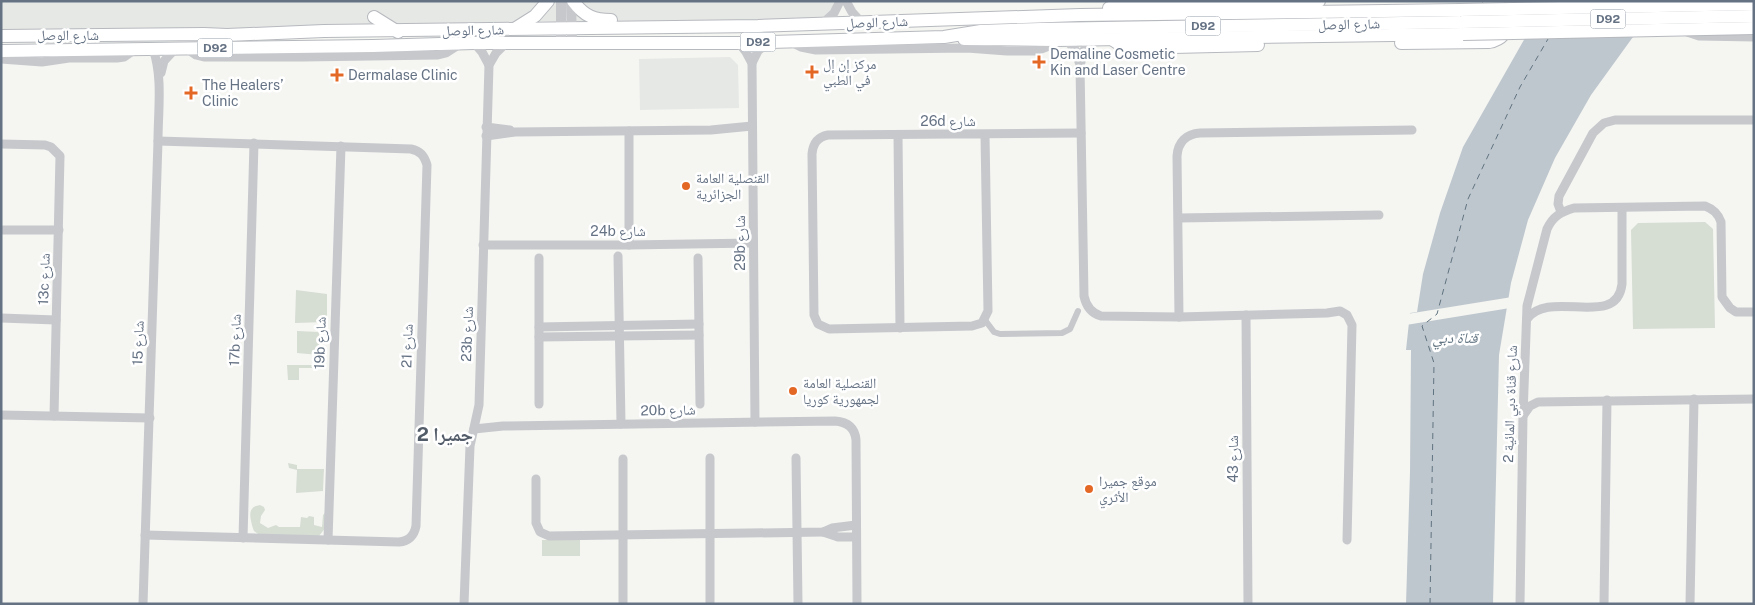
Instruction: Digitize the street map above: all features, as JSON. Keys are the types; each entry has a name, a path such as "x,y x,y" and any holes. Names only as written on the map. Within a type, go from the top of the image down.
{"main road":[{"path":"512,30 536,16 548,1"},
{"path":"572,1 590,17 599,20 618,20 637,28"},
{"path":"1080,15 1107,8 1120,7 1319,1"},
{"path":"1110,38 1122,46 1131,48 1489,42 1498,40 1503,36 1508,24 1508,18 1501,7 1489,1"},
{"name":"شارع الوصل","path":"1,50 474,43 739,43 944,37 980,40 1061,40 1462,22 1754,4"},
{"name":"شارع الوصل","path":"1,36 204,34 227,36 324,31 398,32 465,29 512,30 862,23 1080,15 1754,28"},
{"name":"شارع الوصل","path":"944,37 974,32 1041,28 1754,16"},
{"path":"374,17 398,32"},
{"path":"571,43 579,37 622,36 637,28"},
{"path":"153,49 159,42 165,40 212,39 227,36"}],"street":[{"path":"561,1 571,43"},
{"path":"567,28 572,1"},
{"path":"821,24 837,10 840,1"},
{"path":"846,1 852,12 862,23"},
{"path":"1682,1 1677,13 1678,22 1690,34 1699,36 1754,37"},
{"path":"1080,66 1084,50 1094,39"},
{"path":"1061,40 1076,51 1080,66 1085,301 1091,311 1101,316 1179,317 1328,313 1348,323 1352,331 1347,540"},
{"name":"شارع الوصل","path":"789,41 801,47 816,50 974,48 1007,51 1040,50 1061,40"},
{"path":"752,63 758,51 768,42"},
{"path":"474,43 482,52 489,65"},
{"path":"489,65 496,53 506,43"},
{"path":"739,43 752,63"},
{"name":"شارع 15","path":"159,83 164,61 181,48"},
{"name":"شارع الوصل","path":"1,59 42,62 69,58 117,58 136,49"},
{"name":"شارع 15","path":"143,604 158,141 159,83 157,62 153,49"},
{"name":"29b شارع","path":"752,63 756,422"},
{"name":"23b شارع","path":"464,604 470,446 479,395 489,65"},
{"path":"1754,120 1615,120 1604,123 1593,133 1558,200 1561,212 1574,208 1705,206 1716,212 1721,222 1722,291 1725,303 1736,312 1754,312"},
{"path":"486,132 752,130"},
{"path":"1179,317 1177,156 1179,145 1187,136 1200,133 1412,130"},
{"path":"629,131 629,245"},
{"name":"26d شارع","path":"900,328 829,329 818,324 814,315 812,180 812,154 816,140 828,135 1081,133"},
{"path":"898,135 900,328 975,326 985,320 988,312 985,135"},
{"path":"158,141 341,146"},
{"name":"17b شارع","path":"243,538 254,143"},
{"name":"13c شارع","path":"1,144 37,144 52,147 60,156 54,416"},
{"name":"شارع 21","path":"328,540 399,542 410,539 416,526 426,160 421,153 411,149 341,146"},
{"name":"19b شارع","path":"328,540 341,146"},
{"path":"1564,189 1566,199 1574,208"},
{"path":"1527,319 1534,311 1543,307 1598,307 1613,302 1619,295 1622,284 1622,208"},
{"name":"شارع قناة دبي المائية 2","path":"1520,604 1522,416 1529,295 1546,229 1553,218 1561,212"},
{"path":"1179,218 1379,215"},
{"path":"1,230 59,230"},
{"name":"24b شارع","path":"483,245 753,243"},
{"path":"618,256 621,424"},
{"path":"539,258 539,404"},
{"path":"698,258 700,404"},
{"path":"1529,295 1543,307"},
{"path":"985,320 994,332 1000,334 1062,333 1070,329 1078,311"},
{"name":"شارع 43","path":"1246,315 1248,604"},
{"path":"1,318 56,320"},
{"path":"539,327 698,324"},
{"path":"539,337 699,335"},
{"path":"1523,388 1530,398 1538,402 1754,399"},
{"path":"1690,604 1694,399"},
{"path":"1604,604 1607,400"},
{"path":"1522,416 1527,409 1538,402"},
{"path":"1,414 150,418"},
{"name":"20b شارع","path":"475,424 502,426 835,421 848,424 855,434 856,525"},
{"path":"710,458 710,604"},
{"path":"796,458 798,604"},
{"path":"622,459 623,604"},
{"path":"536,478 536,524 540,532 549,536 823,532 838,537 856,536"},
{"path":"823,532 832,528 856,525 857,604"},
{"path":"145,535 328,540"}],"shaded area":[{"path":"1,1 834,1 832,15 827,25 604,24 533,21 512,30 1,36"},
{"path":"730,57 738,65 739,108 640,110 639,59"},
{"path":"1705,222 1713,229 1715,328 1633,329 1631,230 1638,223"},
{"path":"296,290 327,294 327,322 295,323"},
{"path":"297,331 319,332 319,355 297,353"},
{"path":"287,365 318,365 316,368 299,368 299,380 288,380"},
{"path":"288,463 297,465 297,469 324,469 323,491 296,493 297,470 289,468"},
{"path":"260,505 265,510 261,516 260,523 268,528 276,525 279,527 300,527 301,517 307,518 309,516 314,517 314,525 322,527 323,515 325,513 326,527 319,536 261,536 254,531 250,516 253,508"},
{"path":"542,540 580,540 580,556 542,556"}],"water":[{"name":"قناة دبي","path":"1546,1 1659,1 1591,95 1555,158 1528,220 1511,283 1499,355 1493,604 1406,604 1411,350 1406,350 1410,313 1417,312 1423,274 1440,213 1463,147"}],"pier":[{"path":"1512,297 1510,308 1406,325 1407,314"}],"ferry route":[{"path":"1430,604 1434,363 1422,326 1437,314 1468,199 1520,87 1548,39"}],"place":[{"name":"Demaline Cosmetic Kin and Laser Centre","path":"1039,62"},
{"name":"مركز إن إل في الطبي","path":"812,72"},
{"name":"Dermalase Clinic","path":"337,75"},
{"name":"The Healers’ Clinic","path":"191,93"},
{"name":"القنصلية العامة الجزائرية","path":"686,186"},
{"name":"القنصلية العامة لجمهورية كوريا","path":"793,391"},
{"name":"موقع جميرا الأثري","path":"1089,489"}],"district":[{"name":"جميرا 2","path":"445,434"}]}
